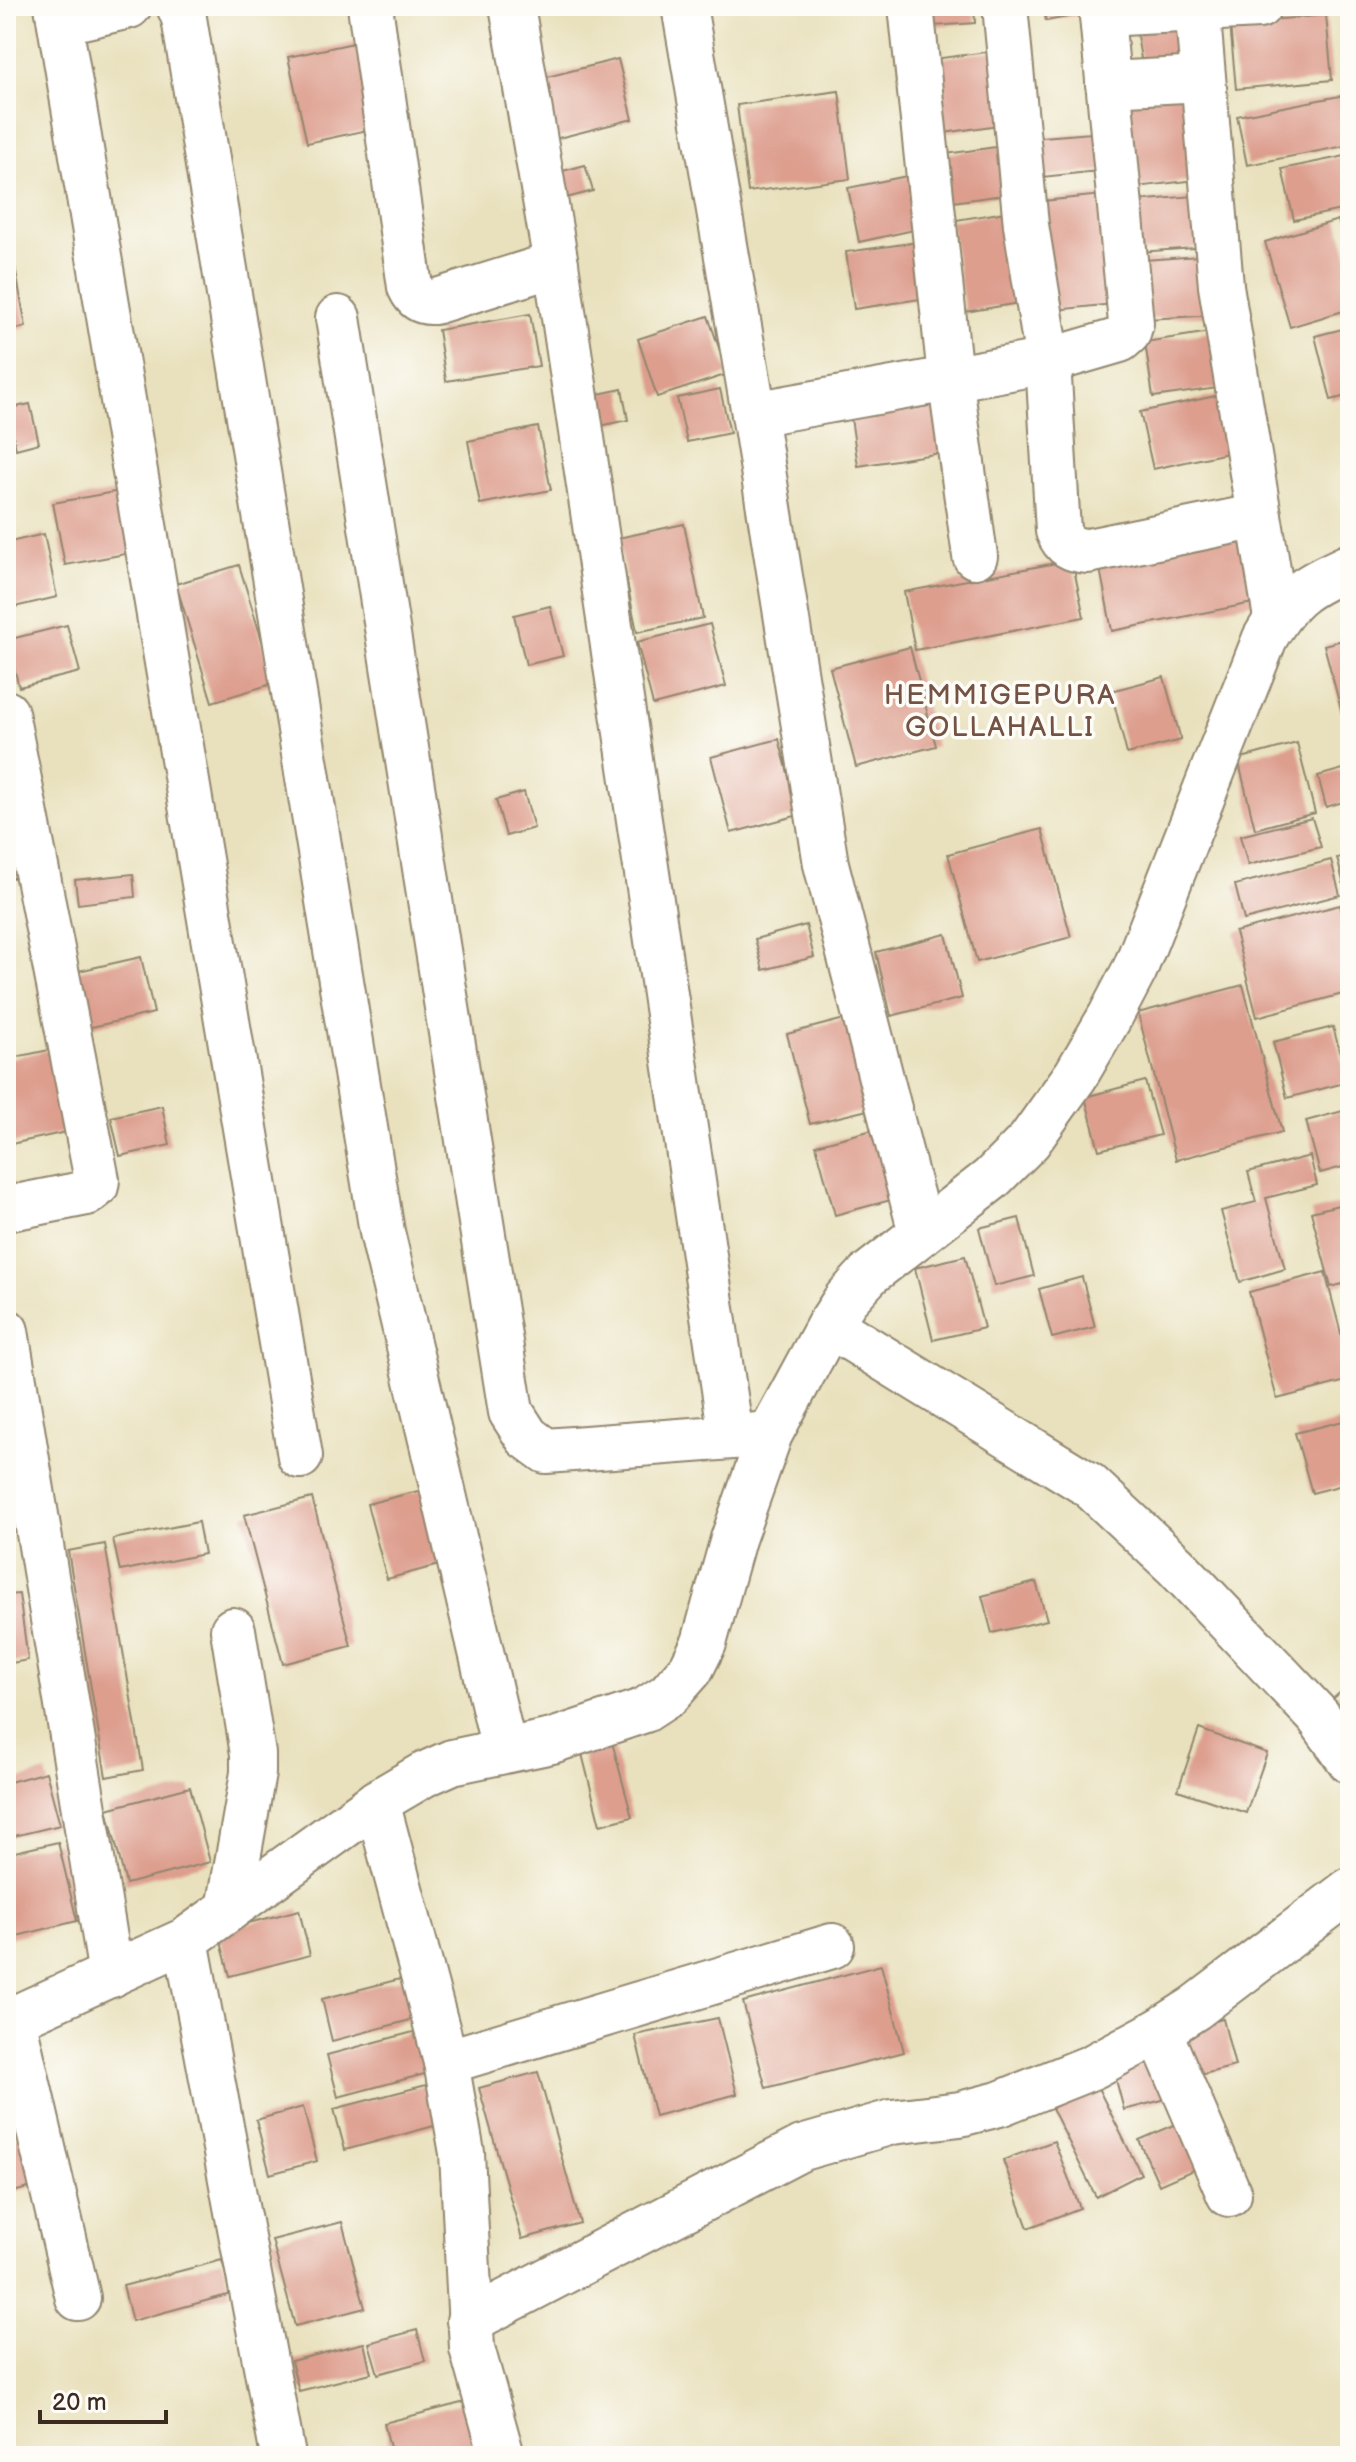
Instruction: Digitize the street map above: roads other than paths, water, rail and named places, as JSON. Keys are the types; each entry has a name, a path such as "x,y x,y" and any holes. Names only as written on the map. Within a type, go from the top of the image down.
{"street":[{"path":"129,6 59,14 300,1456"},
{"path":"179,6 184,18 382,1232 504,1749"},
{"path":"370,6 413,295 426,302 434,302 556,264"},
{"path":"78,2298 10,2021 186,1940 377,1802 423,1775 452,1762 552,1741 645,1710 668,1695 691,1669 704,1643 733,1539 751,1435 512,6"},
{"path":"684,6 754,414 826,864 921,1233"},
{"path":"911,6 950,377 975,556"},
{"path":"1005,6 1026,225 1048,361 1058,531 1063,543 1076,551 1088,551 1259,516"},
{"path":"754,414 1048,361 1120,340 1128,333 1131,323 1101,10 1259,6"},
{"path":"1197,8 1221,286 1276,618"},
{"path":"1108,84 1203,79"},
{"path":"338,318 511,1412 527,1437 546,1451 751,1435"},
{"path":"751,1435 846,1299 869,1274 991,1179 1029,1141 1076,1075 1135,969 1265,638 1296,593 1350,566"},
{"path":"6,713 97,1180 96,1186 87,1193 6,1209"},
{"path":"829,1325 1089,1485 1187,1578 1318,1716 1350,1761"},
{"path":"6,1331 111,1975"},
{"path":"229,1909 253,1773 253,1754 233,1630"},
{"path":"377,1802 446,2062 462,2153 469,2321 476,2366 502,2456"},
{"path":"469,2321 802,2148 892,2122 960,2114 999,2104 1092,2067 1195,2008 1350,1890"},
{"path":"186,1940 283,2456"},
{"path":"446,2062 832,1946"},
{"path":"1159,2031 1229,2194"}],"district":[{"name":"HEMMIGEPURA GOLLAHALLI","path":"1000,711"}]}
